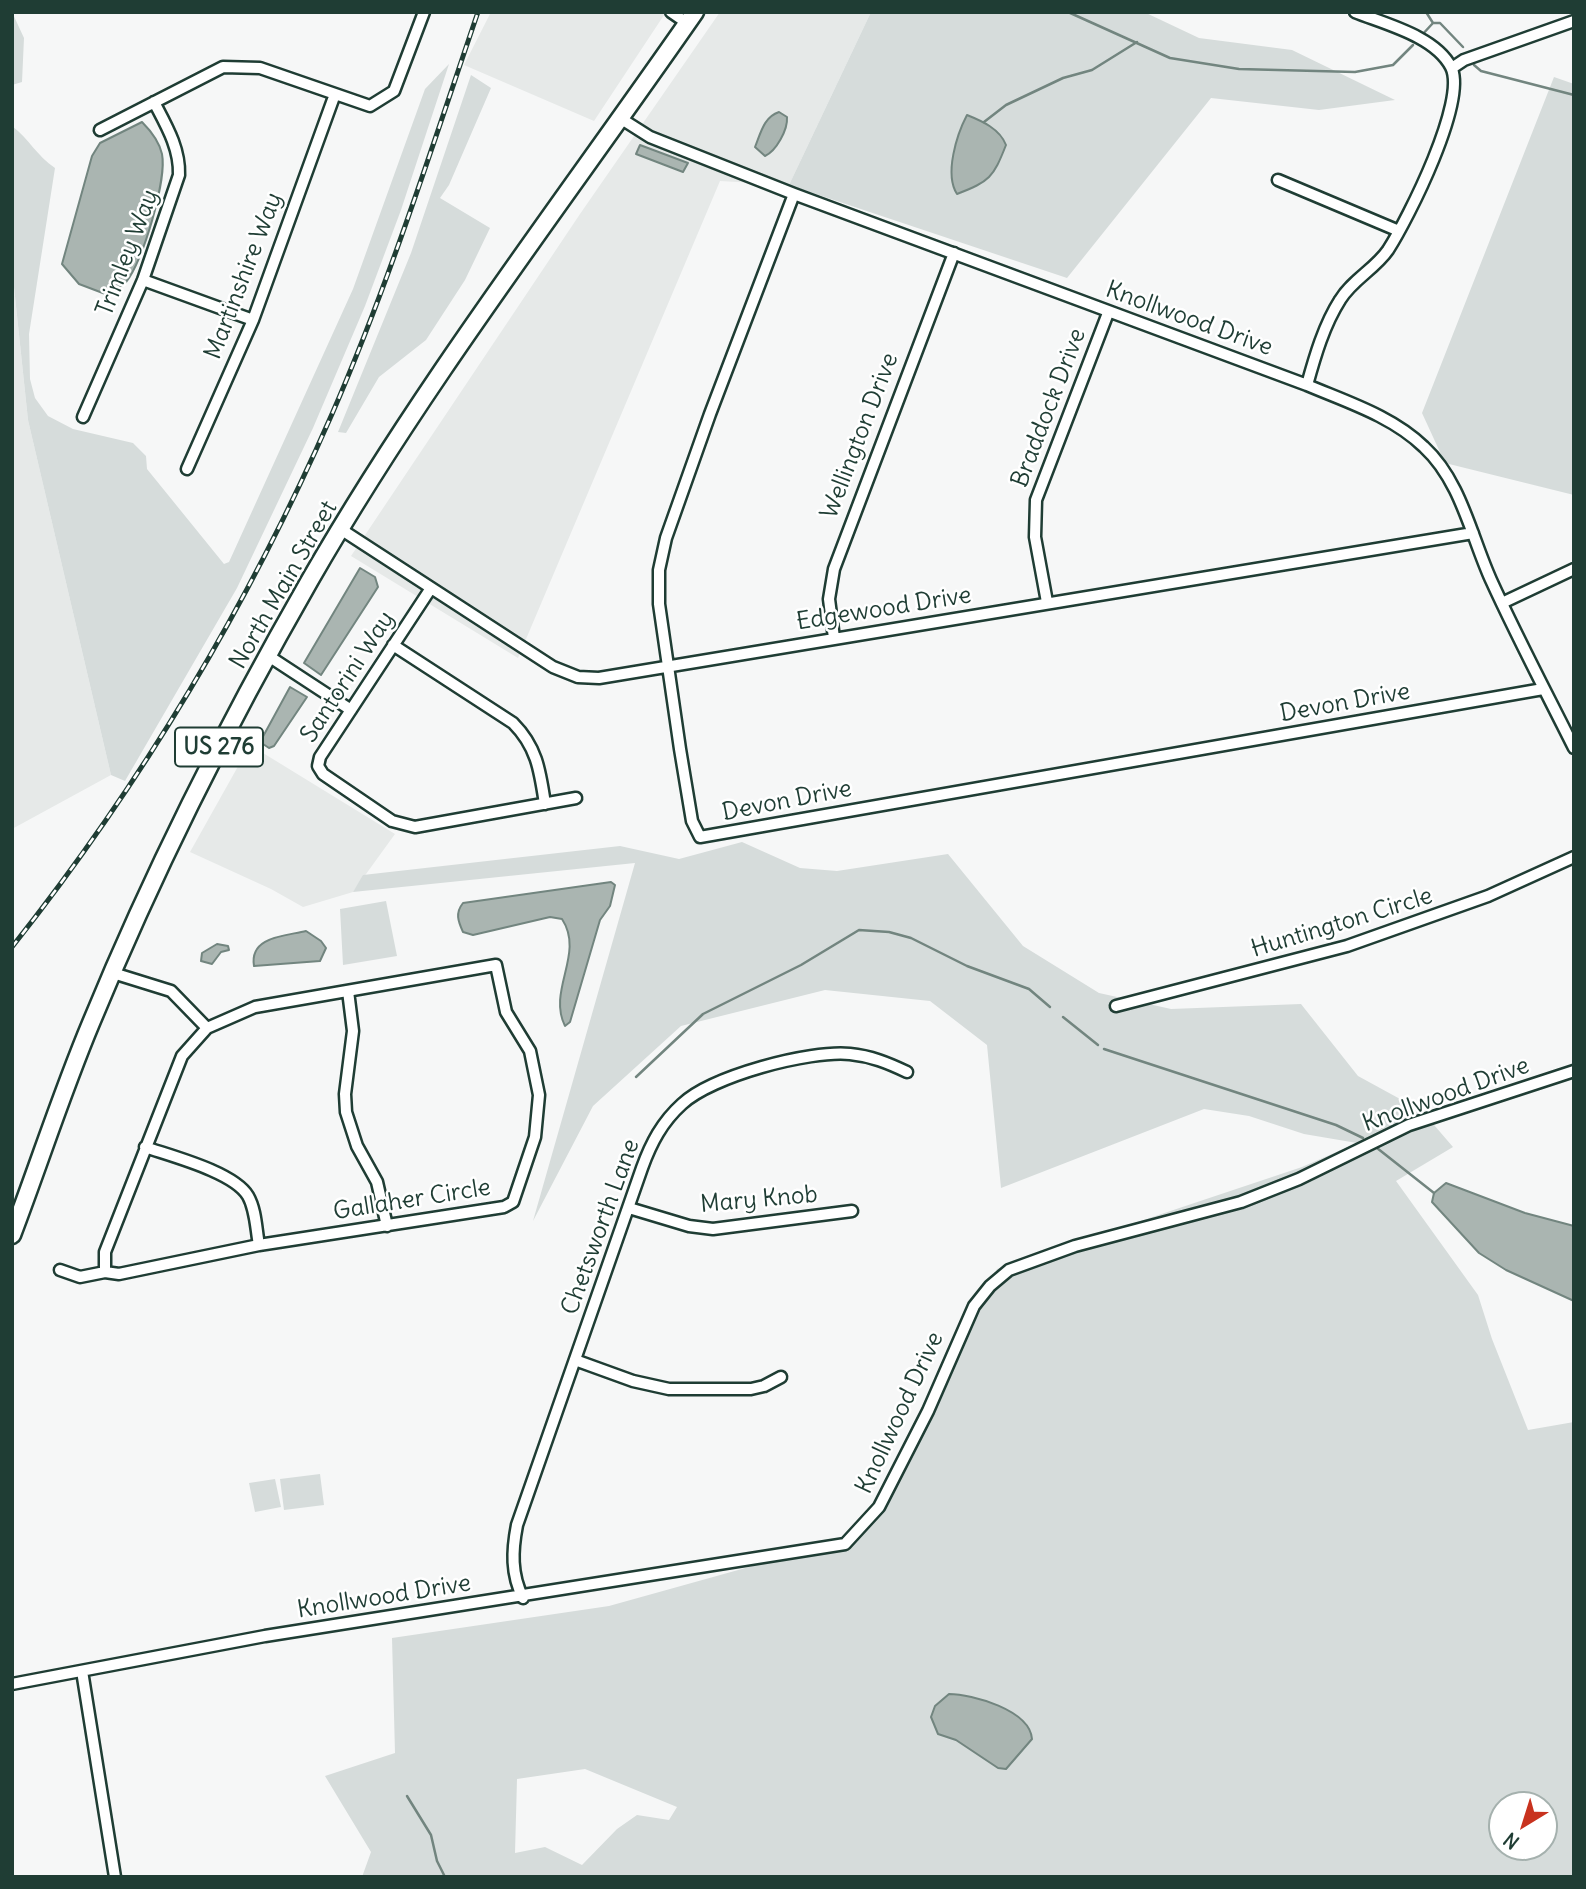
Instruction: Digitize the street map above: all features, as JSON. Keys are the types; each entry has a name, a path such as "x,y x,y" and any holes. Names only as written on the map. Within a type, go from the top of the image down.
{"main road":[{"name":"North Main Street","path":"12,1235 54,1116 113,973 178,827 267,655 422,404 691,18"}],"street":[{"path":"100,130 223,67 243,65 370,106 394,91 424,12"},
{"path":"671,12 691,18"},
{"path":"1307,384 1338,302 1352,284 1386,252 1399,231 1451,112 1455,90 1451,68 1427,43 1355,12"},
{"path":"1451,68 1464,60 1574,21"},
{"name":"Martinshire Way","path":"187,469 253,320 335,94"},
{"name":"Trimley Way","path":"83,417 143,280 179,176 173,139 155,102"},
{"name":"Knollwood Drive","path":"620,118 650,137 1108,313 1307,384 1393,424 1425,447 1455,490 1502,603 1574,748"},
{"path":"1278,180 1399,231"},
{"name":"Devon Drive","path":"794,194 710,414 664,545 658,587 668,668 696,834 704,838 763,825 1543,689"},
{"name":"Wellington Drive","path":"834,638 829,599 834,569 954,253"},
{"path":"143,280 253,320"},
{"name":"Braddock Drive","path":"1047,602 1035,537 1036,500 1108,313"},
{"name":"Edgewood Drive","path":"342,530 566,673 599,678 1473,533"},
{"path":"1502,603 1574,569"},
{"name":"Santorini Way","path":"431,588 320,757 318,766 323,775 392,821 415,827 576,798"},
{"path":"393,645 513,723 524,734 539,764 545,804"},
{"path":"267,655 351,710"},
{"name":"Huntington Circle","path":"1116,1006 1347,946 1488,896 1574,856"},
{"name":"Gallaher Circle","path":"496,965 506,1012 530,1051 537,1072 539,1116 519,1193 513,1202 504,1208 259,1245 119,1274 106,1272 104,1252 182,1056 207,1028 255,1007 496,965"},
{"path":"113,973 171,991 207,1028"},
{"path":"348,991 353,1031 346,1112 357,1146 377,1182 387,1226"},
{"name":"Chetsworth Lane","path":"523,1598 514,1581 513,1545 517,1525 650,1148 662,1126 681,1104 707,1086 747,1072 840,1053 880,1059 906,1072"},
{"name":"Knollwood Drive","path":"12,1684 265,1636 523,1598 845,1544 880,1507 928,1411 974,1306 990,1286 1009,1270 1074,1246 1241,1202 1299,1179 1409,1125 1574,1071"},
{"path":"145,1147 195,1164 244,1190 250,1199 259,1245"},
{"name":"Mary Knob","path":"629,1208 680,1224 713,1229 852,1211"},
{"path":"60,1270 80,1277 106,1272"},
{"path":"575,1360 633,1381 669,1389 751,1389 781,1377"},
{"path":"82,1671 116,1877"}],"shaded area":[{"path":"12,12 24,38 22,82 12,85"},
{"path":"491,12 666,12 594,121 464,65"},
{"path":"720,12 871,12 789,185 720,181 518,658 351,556 580,214"},
{"path":"871,12 1144,12 1199,38 1292,50 1395,100 1319,110 1211,98 1067,278 789,185"},
{"path":"449,64 401,210 365,306 313,428 237,588 125,781 111,775 28,420 12,268 12,126 55,168 29,334 30,379 35,398 48,416 73,429 133,443 146,456 147,469 224,564 229,562 353,289 425,89"},
{"path":"471,75 491,88 449,185 440,198 490,228 465,280 426,340 379,377 346,433 338,432 411,253"},
{"path":"1554,77 1574,84 1574,495 1445,463 1422,413"},
{"path":"779,112 787,117 786,128 777,145 765,156 755,147 766,121"},
{"path":"967,115 995,130 1006,145 998,165 989,177 977,186 957,194 952,176 953,154"},
{"path":"142,122 154,136 162,154 161,182 152,220 133,272 126,282 108,295 79,284 62,264 92,156 100,143"},
{"path":"640,145 688,163 683,172 636,154"},
{"path":"12,268 28,420 111,775 12,829"},
{"path":"360,568 375,577 378,587 321,675 304,663"},
{"path":"290,687 307,697 274,746 269,748 260,742"},
{"path":"250,745 395,834 353,892 303,907 271,889 190,852"},
{"path":"742,842 800,868 837,871 948,854 1023,946 1099,993 1171,1009 1301,1004 1358,1076 1422,1111 1453,1147 1396,1181 1478,1295 1492,1339 1528,1430 1574,1422 1574,1877 362,1877 371,1852 325,1776 395,1753 392,1638 609,1606 853,1538 917,1442 997,1269 1302,1167 1357,1143 1304,1134 1249,1116 1204,1109 1001,1188 987,1045 930,1001 825,990 681,1026 593,1106 533,1221 635,863 353,892 363,875 620,846 679,859","holes":["585,1769 677,1807 669,1820 637,1815 617,1829 582,1865 545,1847 515,1853 517,1779"]},
{"path":"611,882 615,885 610,906 600,920 570,1022 565,1026 560,999 570,945 562,919 550,917 473,935 463,932 459,921 458,914 463,903"},
{"path":"386,901 397,956 343,965 340,909"},
{"path":"306,931 326,948 320,961 254,966 254,956 263,943 279,936"},
{"path":"217,944 228,946 229,950 221,952 212,964 201,961 202,953"},
{"path":"1446,1183 1525,1213 1574,1226 1574,1301 1506,1270 1479,1253 1432,1202 1434,1193"},
{"path":"320,1474 324,1505 284,1510 280,1479"},
{"path":"275,1479 281,1507 255,1512 249,1483"},
{"path":"949,1694 985,1701 1011,1712 1029,1729 1032,1739 1006,1769 998,1768 956,1740 938,1734 931,1717 935,1706"}],"waterway":[{"path":"1068,12 1170,58 1239,69 1355,72 1393,65 1413,45"},
{"path":"1426,12 1433,23 1440,23 1463,47"},
{"path":"1421,36 1433,23"},
{"path":"984,122 1006,105 1063,78 1092,70 1137,42"},
{"path":"1474,65 1481,71 1574,95"},
{"path":"636,1077 703,1014 801,965 859,930 889,932 911,938 967,966 1029,989 1050,1007"},
{"path":"1063,1017 1098,1045"},
{"path":"1104,1049 1336,1125 1363,1138"},
{"path":"1377,1148 1434,1193"},
{"path":"407,1796 431,1835 437,1861 445,1877"}],"railway":[{"path":"12,947 105,822 148,757 228,623 300,485 372,315 478,12"}]}
